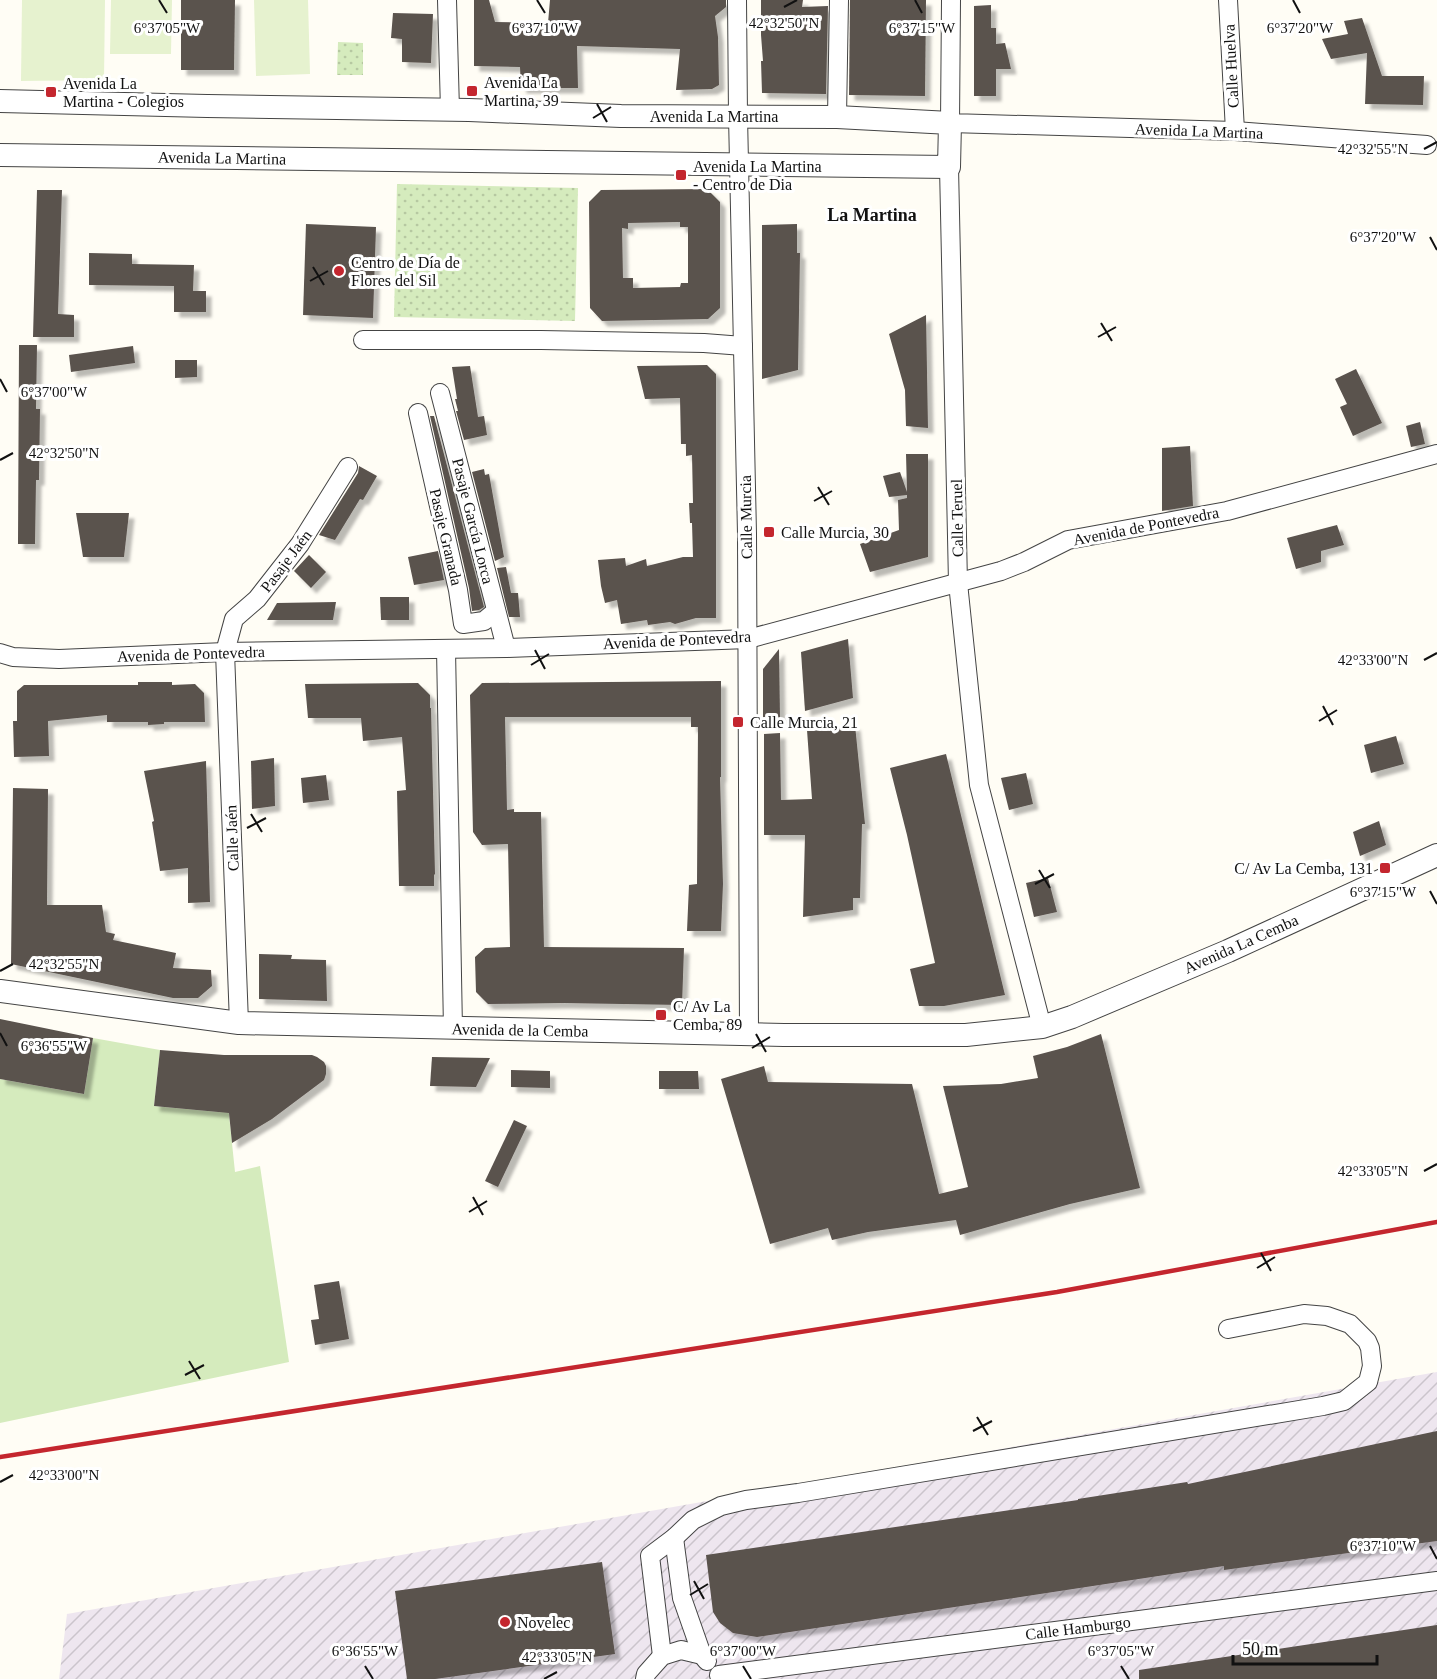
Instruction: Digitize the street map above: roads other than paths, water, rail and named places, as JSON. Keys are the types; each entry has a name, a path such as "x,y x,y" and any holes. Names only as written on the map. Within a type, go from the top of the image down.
{"street":[{"path":"447,0 450,110"},
{"name":"Calle Murcia","path":"737,0 748,639 749,1034"},
{"path":"837,117 839,0"},
{"name":"Calle Teruel","path":"951,0 949,166 958,583 979,784 1042,1027"},
{"name":"Calle Huelva","path":"1228,0 1235,131"},
{"name":"Avenida La Martina","path":"0,101 450,110 621,116 837,117 950,123 1235,131 1427,146"},
{"name":"Avenida La Martina","path":"0,155 949,166"},
{"path":"363,340 541,340 743,346"},
{"name":"Pasaje García Lorca","path":"440,393 506,648"},
{"name":"Pasaje Granada","path":"418,413 458,590 463,624 484,621 496,611"},
{"name":"Avenida de Pontevedra","path":"0,653 13,657 59,659 225,652 506,648 748,639 1000,571 1068,540 1227,511 1437,454"},
{"name":"Pasaje Jaén","path":"225,652 234,619 257,598 300,543 348,467"},
{"path":"446,649 453,1029"},
{"name":"Calle Jaén","path":"225,652 239,1023"},
{"name":"Avenida La Cemba","path":"1042,1027 1072,1017 1228,951 1437,855"},
{"name":"Avenida de la Cemba","path":"0,991 239,1023 784,1035 966,1035 1042,1027"},
{"path":"662,1656 650,1556 693,1521 721,1506 746,1500 1323,1406 1344,1401 1368,1382 1372,1366 1370,1348 1367,1341 1350,1324 1327,1316 1304,1314 1228,1329"},
{"path":"674,1538 682,1598 702,1655 720,1677"},
{"name":"Calle Hamburgo","path":"720,1677 1437,1581"},
{"path":"645,1679 646,1674 662,1656 681,1650 702,1655"}],"railway":[{"path":"0,1457 1057,1292 1437,1222"}],"place":[{"name":"Avenida La Martina, 39","path":"472,91"},
{"name":"Avenida La Martina - Colegios","path":"51,92"},
{"name":"Avenida La Martina - Centro de Dia","path":"681,175"},
{"name":"Centro de Día de Flores del Sil","path":"339,271"},
{"name":"Calle Murcia, 30","path":"769,532"},
{"name":"Calle Murcia, 21","path":"738,722"},
{"name":"C/ Av La Cemba, 131","path":"1385,868"},
{"name":"C/ Av La Cemba, 89","path":"661,1015"},
{"name":"Novelec","path":"505,1622"}],"district":[{"name":"La Martina","path":"872,215"}]}
